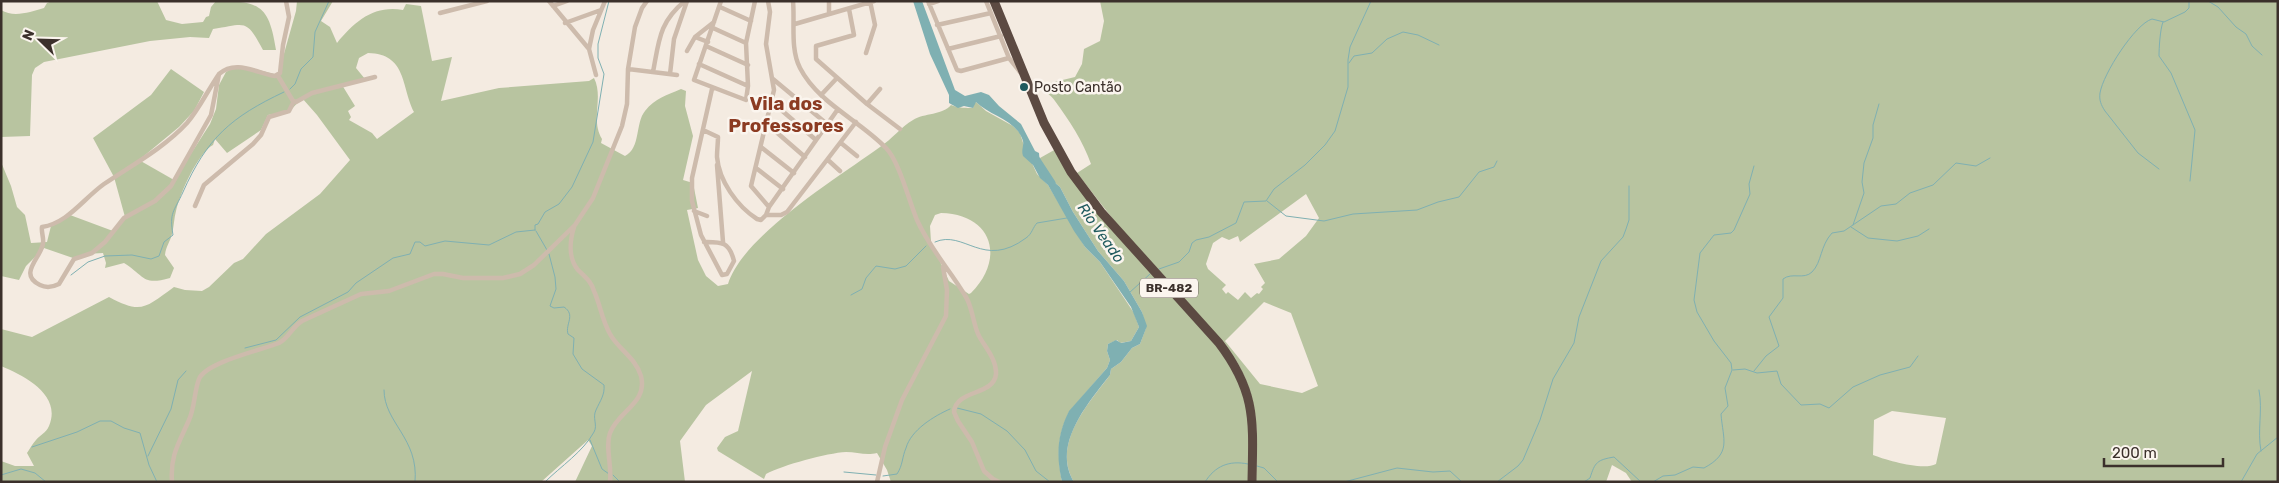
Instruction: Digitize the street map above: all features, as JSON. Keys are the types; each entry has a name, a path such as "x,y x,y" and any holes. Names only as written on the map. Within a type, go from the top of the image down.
{"highway":[{"name":"BR-482","path":"994,1 1046,129 1071,172 1130,245 1219,343 1235,364 1247,389 1253,418 1252,482"}],"street":[{"path":"278,76 281,70 282,45 289,17 286,1"},
{"path":"477,1 485,2"},
{"path":"549,1 565,23 589,49 596,75"},
{"path":"554,6 567,1"},
{"path":"589,49 605,1"},
{"path":"172,482 174,453 192,412 200,378 212,368 226,360 279,343 285,340 302,321 361,294 389,292 439,274 463,278 508,277 524,272 575,226 593,198 620,134 627,104 628,69 636,27 642,8 647,1"},
{"path":"653,72 663,25 671,14 686,1"},
{"path":"670,74 674,39 686,1"},
{"path":"751,20 722,3 699,64 694,79 695,82 747,99 748,65 746,43 751,20 755,1"},
{"path":"768,1 770,12 766,44 773,78 772,102 751,186 769,207"},
{"path":"793,1 796,59 803,73 838,109 887,149 918,222 941,263 966,297 976,330 996,367 996,374 992,383 958,401 954,412 972,442 984,471 999,482"},
{"path":"829,1 830,14"},
{"path":"938,1 929,2 937,26 957,70 961,72 1009,58"},
{"path":"986,1 1009,58 1023,76"},
{"path":"440,13 485,2"},
{"path":"795,24 871,2 875,25 866,53"},
{"path":"853,6 854,35 818,46 815,49 818,62 867,104 900,129"},
{"path":"565,23 601,10"},
{"path":"937,26 991,13"},
{"path":"713,25 746,43"},
{"path":"686,51 695,37 713,25"},
{"path":"948,49 1001,36"},
{"path":"695,37 748,65"},
{"path":"699,64 748,86"},
{"path":"219,74 211,115 170,186 155,201 124,218 105,242 92,253 74,259 59,284 47,287 38,284 30,270 43,244 42,228 52,226 63,220 98,189 139,162 179,130 193,115 219,74 225,69 236,67 278,76 294,102"},
{"path":"628,69 677,75"},
{"path":"194,206 204,184 253,144 269,117 289,111 294,102 312,93 375,77"},
{"path":"773,78 828,124"},
{"path":"822,94 837,78"},
{"path":"703,130 718,136 717,159 723,242 732,253 734,260 729,272 724,276 704,242 694,211 691,184 712,88"},
{"path":"867,104 880,89"},
{"path":"772,102 816,140"},
{"path":"717,159 725,182 738,202 757,219 761,220 838,109"},
{"path":"766,215 785,213 856,122"},
{"path":"767,124 805,157"},
{"path":"841,143 857,156"},
{"path":"761,147 794,173"},
{"path":"828,160 840,171"},
{"path":"756,168 783,189"},
{"path":"694,211 707,216"},
{"path":"575,226 570,242 576,266 591,284 610,334 635,364 642,382 639,398 617,420 610,431 607,444 611,463 610,482"},
{"path":"704,242 723,242"},
{"path":"877,482 886,447 902,400 946,316 947,290 941,263"}],"green space":[{"path":"52,1 157,1 166,20 182,24 203,22 209,16 211,7 216,1 243,2 260,9 266,15 270,23 276,50 263,50 253,33 248,28 239,25 213,29 209,38 190,37 150,41 44,62 35,68 32,75 30,136 1,137 1,10 11,14 22,14 44,8 47,3"},
{"path":"297,1 333,1 321,21 330,27 337,43 358,22 374,12 393,9 403,10 406,4 421,6 432,61 452,57 441,101 499,88 589,81 594,78 598,93 597,124 602,139 601,143 625,156 630,152 636,141 640,122 645,111 657,100 671,93 681,89 686,91 685,106 693,136 683,180 693,183 698,208 687,210 698,260 706,276 718,286 728,284 737,265 752,246 794,208 884,144 909,123 917,118 943,111 951,105 973,108 976,102 986,111 1013,126 1020,133 1037,174 1048,185 1085,247 1100,262 1134,313 1139,327 1131,341 1120,343 1117,340 1108,344 1107,351 1110,360 1107,368 1069,412 1062,429 1059,446 1062,482 891,482 887,470 877,453 846,452 794,463 766,474 764,479 718,451 717,448 725,437 738,431 752,371 706,405 680,441 685,482 575,482 592,446 588,440 541,482 1,482 1,461 15,466 34,466 27,453 48,428 52,415 46,396 39,388 20,375 1,366 1,329 32,337 109,297 120,303 137,307 150,304 174,287 202,291 209,287 234,263 243,259 266,234 320,194 350,160 302,98 290,111 268,115 261,130 227,153 215,139 213,145 201,156 178,203 172,234 165,255 174,268 170,278 154,281 144,278 124,263 105,268 106,263 103,253 85,254 73,258 44,248 26,266 19,280 1,276 1,162 17,207 25,215 31,243 47,242 51,226 70,215 113,231 125,217 114,177 93,138 151,95 171,69 204,92 194,111 179,127 139,160 174,180 210,124 216,109 219,85 226,72 231,69 247,67 278,75 296,11","holes":["368,53 381,55 390,59 396,65 401,73 414,112 377,139 372,133 349,120 351,117 348,111 355,106 342,85 365,79 356,68 359,58","941,213 958,215 972,221 982,230 988,240 990,253 988,266 982,280 969,294 949,281 931,242 930,226 935,215"]},
{"path":"1100,1 2278,1 2278,482 1632,482 1626,473 1612,465 1606,482 1256,482 1257,434 1254,406 1245,378 1237,362 1116,223 1077,173 1091,164 1088,155 1054,99 1044,89 1046,84 1075,77 1082,64 1084,49 1100,41 1104,21","holes":["1306,194 1319,218 1306,236 1279,259 1254,264 1265,283 1261,287 1263,289 1259,294 1257,293 1251,298 1245,292 1238,300 1228,292 1226,294 1222,289 1226,285 1208,269 1206,264 1213,243 1222,237 1229,240 1238,236 1240,242","1264,302 1291,313 1318,386 1302,393 1260,384 1225,341","1892,411 1946,418 1936,464 1914,466 1873,455 1874,420"]},
{"path":"1056,149 1065,163 1226,355 1248,401 1250,482 1074,482 1068,468 1067,453 1076,425 1083,411 1110,375 1111,369 1121,362 1132,348 1140,344 1146,328 1142,312 1124,281 1098,251 1073,212 1060,187 1042,172 1040,158"}],"water":[{"path":"913,1 922,1 955,90 965,96 981,92 989,95 1021,124 1035,151 1039,153 1042,172 1060,187 1073,212 1098,251 1124,281 1142,312 1147,326 1140,344 1132,348 1121,362 1111,369 1110,375 1083,411 1076,425 1067,453 1068,468 1074,482 1062,482 1060,472 1058,454 1065,420 1069,411 1107,368 1110,360 1107,351 1108,344 1116,340 1121,343 1131,341 1139,327 1131,307 1100,262 1085,247 1074,231 1048,185 1040,178 1033,165 1023,156 1023,141 1015,128 976,102 973,108 964,106 958,108 949,103 949,95 930,54"}],"waterway":[{"path":"290,89 295,84 301,69 313,57 315,32 329,1"},
{"path":"535,230 535,225 538,224 545,212 559,204 572,187 593,142 604,74 598,58 598,44 609,1"},
{"path":"1159,269 1179,262 1189,252 1192,243 1196,240 1209,237 1236,223 1244,202 1266,201 1274,189 1305,165 1325,145 1335,131 1348,87 1350,47 1371,1"},
{"path":"2159,169 2138,153 2105,111 2100,93 2113,63 2137,30 2152,19 2164,22 2185,12 2189,8 2189,1"},
{"path":"2194,1 2199,1"},
{"path":"2208,1 2218,7 2236,27 2246,34 2252,46 2262,55"},
{"path":"2163,22 2160,34 2159,56 2171,73 2195,130 2190,181"},
{"path":"1349,63 1354,56 1372,53 1387,39 1403,32 1418,35 1439,45"},
{"path":"71,275 88,262 105,256 132,255 151,259 159,256 164,242 173,235 172,217 175,208 201,157 235,120 265,101 284,92"},
{"path":"1853,225 1864,193 1862,182 1864,163 1873,138 1873,125 1879,104"},
{"name":"Rio Veado","path":"1035,157 1052,183"},
{"path":"1754,371 1766,356 1779,346 1769,317 1783,298 1783,279 1812,272 1818,264 1825,243 1832,233 1844,231 1881,206 1896,204 1910,193 1933,185 1956,163 1976,166 1990,158"},
{"path":"1267,201 1286,216 1324,221 1353,214 1417,210 1459,197 1479,172 1494,167 1497,161"},
{"path":"1653,482 1663,476 1675,475 1693,467 1704,468 1719,457 1724,445 1721,414 1728,406 1725,388 1732,370 1731,363 1714,341 1697,312 1694,300 1700,253 1714,235 1731,233 1734,230 1750,194 1749,184 1754,166"},
{"path":"1497,482 1523,460 1540,420 1553,379 1574,343 1579,317 1601,261 1623,237 1629,220 1629,186"},
{"path":"935,242 945,239 955,240 986,250 998,250 1011,247 1026,238 1037,223 1067,218"},
{"path":"1851,227 1868,238 1897,241 1918,236 1929,229"},
{"path":"245,348 276,340 300,317 348,292 356,283 393,258 410,254 415,242 420,242 425,246 445,241 489,245 516,232 535,230"},
{"path":"536,231 547,250"},
{"path":"851,295 862,289 866,278 876,266 895,269 906,266 926,246"},
{"path":"545,482 578,452 594,432 595,413 604,392 604,385 582,369 573,354 574,338 568,334 567,330 569,313 564,307 554,308 550,306 556,289 549,254"},
{"path":"1129,293 1150,274"},
{"path":"1733,370 1745,369 1757,373 1777,371 1781,384 1801,405 1820,404 1829,408 1853,387 1880,375 1910,367 1918,356"},
{"path":"148,456 171,409 178,380 186,371"},
{"path":"384,390 385,402 389,412 412,454 415,467 415,482"},
{"path":"2259,390 2261,451"},
{"path":"957,408 981,414 1007,431 1025,450 1036,471 1050,482"},
{"path":"883,476 897,474 906,448 913,435 930,420 950,409"},
{"path":"32,447 77,432 100,421 111,421 140,433 149,465 157,482"},
{"path":"2241,482 2257,454 2278,437"},
{"path":"590,440 602,469 609,474"},
{"path":"1584,482 1590,478 1593,468 1598,463 1604,459 1614,457 1641,482"},
{"path":"1205,482 1218,468 1235,463 1248,464"},
{"path":"1257,466 1264,468 1278,482"},
{"path":"1344,482 1397,468 1433,472 1450,471 1462,482"},
{"path":"1,475 21,469 35,473 46,482"},
{"path":"844,472 876,475"},
{"path":"613,475 620,482"},
{"path":"2268,482 2276,482"}],"place":[{"name":"Posto Cantão","path":"1024,87"}],"district":[{"name":"Vila dos Professores","path":"786,114"}]}
